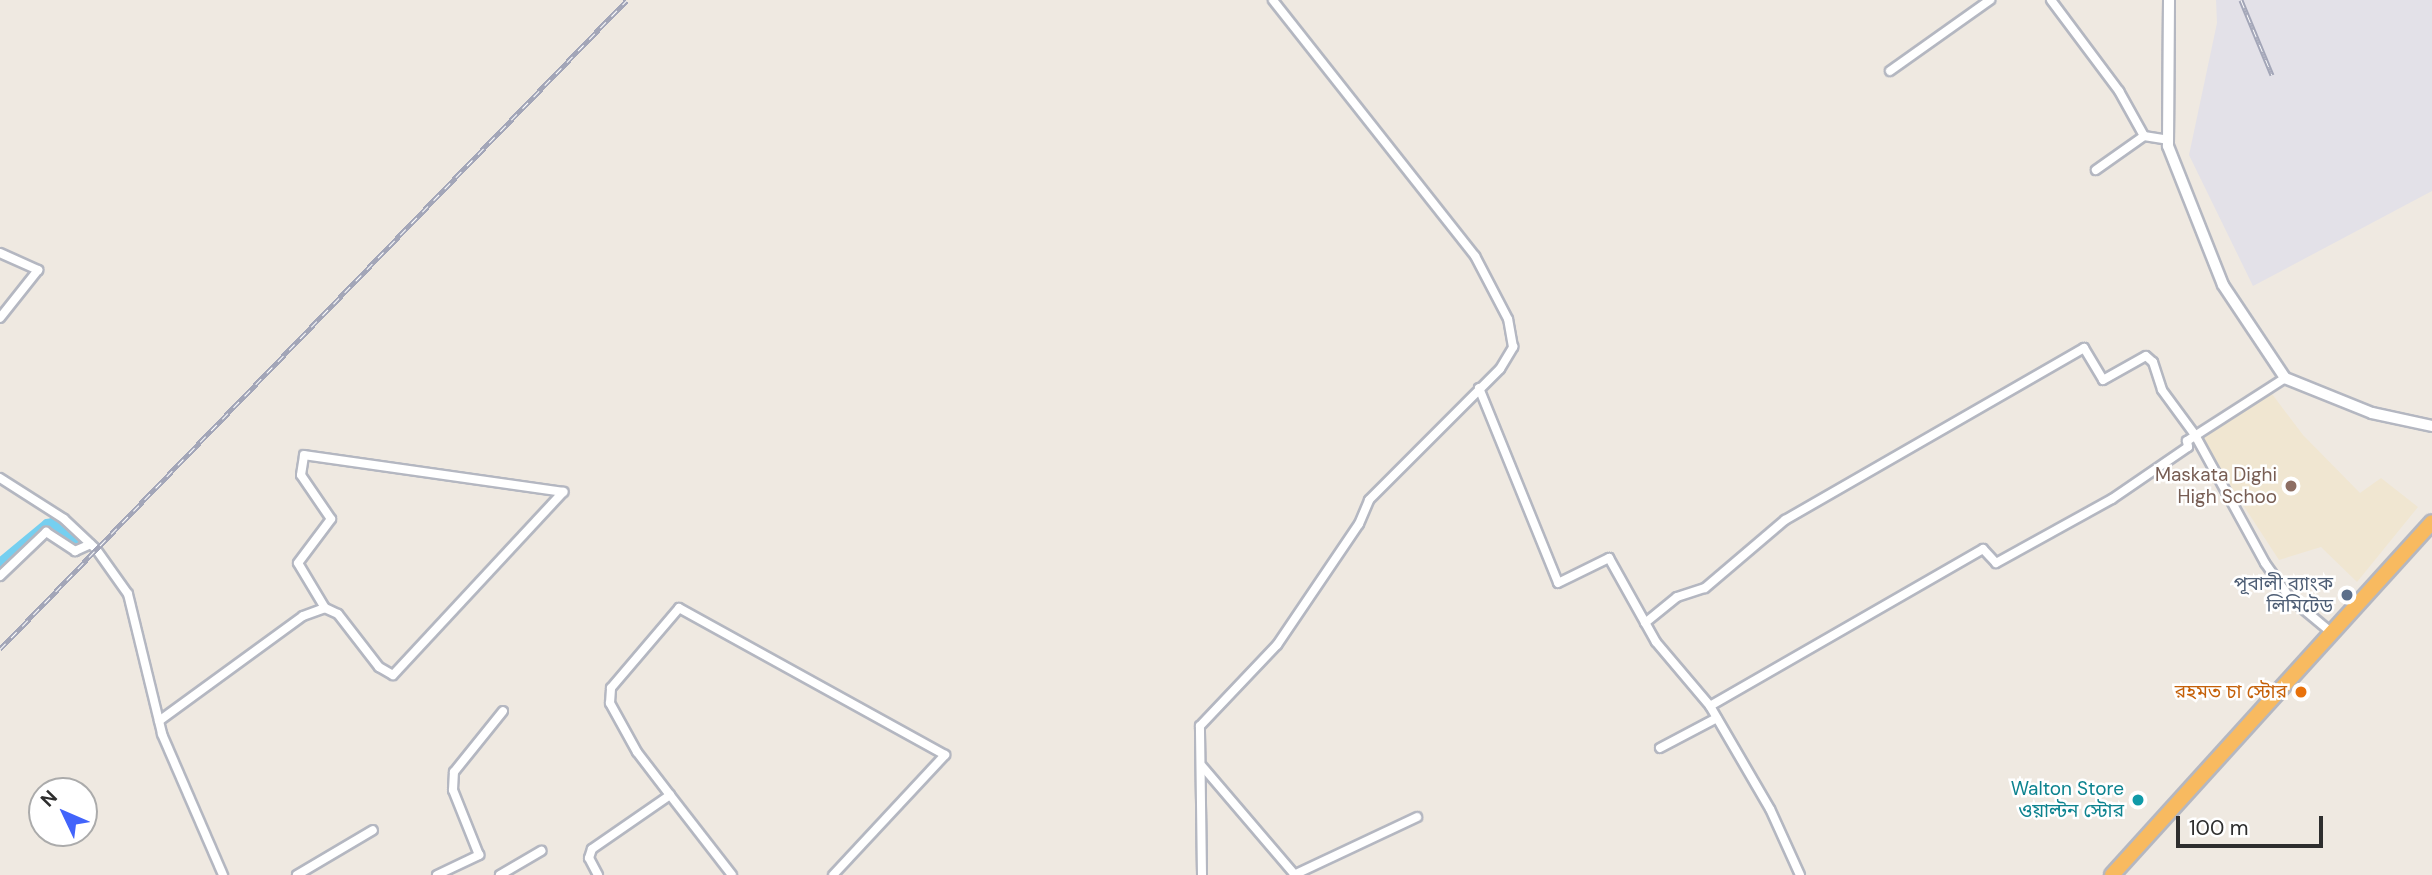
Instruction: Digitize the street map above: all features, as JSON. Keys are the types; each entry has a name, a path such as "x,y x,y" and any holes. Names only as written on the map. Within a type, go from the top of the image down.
{"highway":[{"path":"2112,875 2432,522"}],"street":[{"path":"1202,875 1200,726 1277,645 1359,524 1369,500 1500,369 1513,347 1508,319 1492,284 1273,0"},
{"path":"1889,71 1990,0"},
{"path":"2051,0 2119,91 2144,136"},
{"path":"2169,0 2168,140 2223,285 2285,379 2372,413 2432,426"},
{"path":"2096,170 2144,136 2168,140"},
{"path":"0,253 38,270 0,318"},
{"path":"1645,623 1677,597 1705,588 1785,520 2084,348 2103,380 2146,356 2153,362 2162,390 2195,435 2265,563 2290,598 2332,633"},
{"path":"1710,706 1983,549 1996,563 2112,499 2188,447 2187,440 2285,379"},
{"path":"1479,388 1558,583 1609,558 1645,623 1710,706 1770,809 1800,875"},
{"path":"159,721 303,616 326,608 338,614 379,667 393,675 563,492 304,455 301,475 331,519 298,563 326,608"},
{"path":"0,478 64,519 91,544 128,594 159,721 192,810 223,875"},
{"path":"0,576 46,532 75,551 91,544"},
{"path":"732,875 636,752 610,703 611,688 679,608 945,755 833,875"},
{"path":"437,875 479,855 453,790 454,772 503,711"},
{"path":"1660,748 1717,718"},
{"path":"1202,766 1294,875 1417,817"},
{"path":"598,875 589,858 592,849 670,794"},
{"path":"297,875 373,830"},
{"path":"500,875 541,851"}],"shaded area":[{"path":"2216,0 2432,0 2432,191 2253,286 2189,155 2217,23"},
{"name":"Maskata Dighi High Schoo","path":"2272,394 2303,435 2360,493 2381,478 2418,507 2357,582 2321,547 2279,560 2200,439"}],"waterway":[{"path":"0,563 47,524 52,523 80,543"}],"railway":[{"path":"0,649 627,0"},
{"path":"2241,0 2272,75"}],"place":[{"name":"Maskata Dighi High Schoo","path":"2291,486"},
{"name":"পূবালী ব্যাংক লিমিটেড","path":"2347,595"},
{"name":"রহমত চা স্টোর","path":"2301,692"},
{"name":"Walton Store ওয়াল্টন স্টোর","path":"2138,800"}]}
